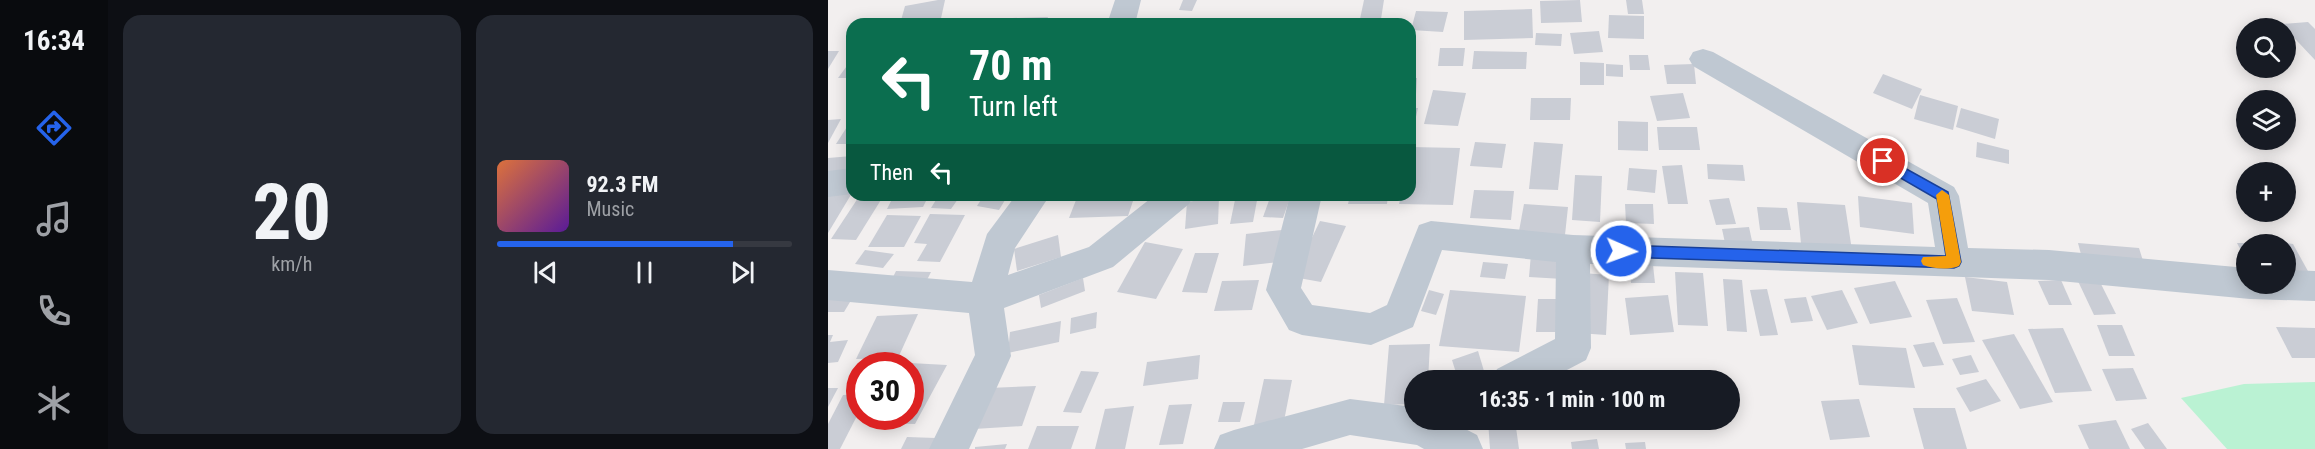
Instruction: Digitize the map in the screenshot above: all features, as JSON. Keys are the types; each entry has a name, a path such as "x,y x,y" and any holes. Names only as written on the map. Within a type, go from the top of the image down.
{"street":[{"path":"1123,18 1128,0"},
{"path":"1703,59 1943,196 1954,262"},
{"path":"828,184 846,182"},
{"path":"950,449 993,356 985,298 999,244 1030,201"},
{"path":"828,285 985,298 1101,257 1171,201"},
{"path":"1305,201 1283,290 1302,319 1371,329 1400,316 1431,235 1573,249 2049,265 2236,282"},
{"path":"1531,370 1573,348 1573,249"},
{"path":"2296,285 2315,286"},
{"path":"1234,449 1350,417 1404,422"},
{"path":"1437,430 1463,449"}],"green space":[{"path":"2315,382 2315,449 2227,449 2181,398 2244,384"}],"building":[{"path":"945,0 941,18 902,18 905,6"},
{"path":"1183,0 1197,0 1192,11 1179,10"},
{"path":"1364,0 1384,0 1381,18 1360,18"},
{"path":"1580,0 1582,22 1541,23 1540,1"},
{"path":"1626,0 1642,0 1644,14 1628,14"},
{"path":"1532,9 1533,38 1464,40 1464,11"},
{"path":"1416,11 1448,12 1443,32 1416,30 1416,18 1414,18"},
{"path":"1609,15 1644,16 1644,39 1608,38"},
{"path":"2308,22 2315,29 2315,60 2296,40 2296,23"},
{"path":"1599,31 1603,52 1574,54 1570,33"},
{"path":"1536,33 1562,34 1561,46 1535,45"},
{"path":"1440,48 1465,48 1463,66 1438,66"},
{"path":"828,51 839,51 828,69"},
{"path":"1474,51 1527,52 1526,69 1472,69"},
{"path":"1629,55 1648,55 1650,70 1630,70"},
{"path":"1580,62 1604,63 1604,85 1580,85"},
{"path":"1606,64 1623,65 1623,77 1606,76"},
{"path":"1694,64 1696,84 1667,84 1664,65"},
{"path":"846,67 846,78 838,78"},
{"path":"1883,74 1922,89 1912,109 1873,93"},
{"path":"1433,90 1466,93 1458,126 1424,124"},
{"path":"1683,93 1690,118 1657,121 1650,96"},
{"path":"1920,95 1958,106 1953,130 1914,119"},
{"path":"1531,98 1571,98 1570,120 1530,120"},
{"path":"1961,108 1999,119 1995,139 1956,127"},
{"path":"841,119 828,143 828,120"},
{"path":"1618,121 1648,122 1648,151 1618,150"},
{"path":"1657,127 1697,127 1700,150 1659,150"},
{"path":"846,128 846,144 836,144"},
{"path":"1475,142 1506,144 1502,168 1470,166"},
{"path":"1534,142 1563,144 1558,190 1529,189"},
{"path":"1977,142 2009,150 2009,164 1976,157"},
{"path":"1416,147 1460,148 1453,205 1399,204 1400,201 1416,201"},
{"path":"846,156 846,179 828,180 828,158"},
{"path":"1707,164 1743,165 1745,181 1708,179"},
{"path":"1682,165 1688,204 1668,204 1662,166"},
{"path":"1629,168 1657,170 1655,193 1627,190"},
{"path":"1575,175 1602,176 1600,222 1572,220"},
{"path":"846,190 847,201 828,233 828,192"},
{"path":"1474,190 1514,191 1511,220 1470,218"},
{"path":"1858,196 1912,203 1914,234 1860,227"},
{"path":"1729,198 1736,224 1716,225 1709,200"},
{"path":"856,201 880,201 856,240 831,239"},
{"path":"891,201 926,201 923,207 887,209"},
{"path":"935,201 957,201 951,209 931,208"},
{"path":"980,201 1004,201 999,210 977,206"},
{"path":"1076,201 1133,201 1128,216 1069,218"},
{"path":"1219,201 1218,224 1185,229 1187,202"},
{"path":"1235,201 1257,201 1253,222 1230,224"},
{"path":"1269,201 1289,201 1283,218 1263,217"},
{"path":"1349,201 1387,201 1387,204 1348,204"},
{"path":"1797,202 1845,205 1853,257 1802,254"},
{"path":"1524,204 1568,207 1565,235 1519,231"},
{"path":"1625,204 1653,204 1654,224 1626,223"},
{"path":"1757,207 1787,208 1791,230 1760,230"},
{"path":"930,214 965,215 940,262 917,261 927,244 914,243"},
{"path":"887,215 921,216 904,247 868,247"},
{"path":"1320,221 1346,226 1321,282 1293,277"},
{"path":"1749,227 1752,241 1725,243 1722,229"},
{"path":"1282,230 1279,262 1243,266 1246,234"},
{"path":"1058,235 1061,257 1017,271 1014,249"},
{"path":"1145,242 1183,249 1156,299 1117,292"},
{"path":"2078,243 2139,248 2145,267 2083,262"},
{"path":"2296,249 2309,273 2296,272"},
{"path":"865,250 894,254 883,268 855,264"},
{"path":"1195,253 1219,253 1207,293 1182,292"},
{"path":"1531,254 1563,255 1563,279 1529,277"},
{"path":"1483,262 1508,264 1505,279 1480,277"},
{"path":"1629,265 1653,265 1655,283 1631,283"},
{"path":"896,271 931,272 925,284 890,283"},
{"path":"1675,272 1703,273 1708,326 1678,325"},
{"path":"1582,273 1609,275 1606,335 1578,333"},
{"path":"1965,277 2007,282 2014,315 1972,311"},
{"path":"1083,278 1085,291 1041,308 1039,295"},
{"path":"2098,278 2116,314 2094,315 2077,279"},
{"path":"1723,279 1742,280 1747,332 1727,331"},
{"path":"1259,280 1252,310 1214,311 1222,281"},
{"path":"2061,280 2072,305 2049,305 2038,281"},
{"path":"1895,281 1912,317 1870,324 1854,288"},
{"path":"1767,289 1778,335 1760,336 1750,290"},
{"path":"1429,290 1444,294 1436,315 1421,311"},
{"path":"1450,290 1526,296 1519,352 1439,346"},
{"path":"1842,290 1858,323 1827,330 1811,296"},
{"path":"1668,295 1674,332 1630,335 1625,298"},
{"path":"828,297 853,297 844,312 828,312"},
{"path":"1806,297 1813,321 1791,323 1784,299"},
{"path":"1957,298 1975,342 1943,344 1926,300"},
{"path":"1538,299 1565,299 1564,332 1536,332"},
{"path":"1097,312 1096,328 1070,334 1071,318"},
{"path":"918,314 901,352 859,352 877,316"},
{"path":"1061,321 1059,342 1008,353 1010,332"},
{"path":"2097,325 2122,325 2135,356 2109,356"},
{"path":"2276,327 2315,328 2315,358 2292,358"},
{"path":"2063,328 2092,391 2055,393 2028,329"},
{"path":"2014,334 2053,402 2020,409 1982,340"},
{"path":"828,335 833,335 830,342 848,340 838,362 828,363"},
{"path":"1934,342 1944,365 1923,367 1913,345"},
{"path":"1430,344 1429,370 1404,370 1404,404 1384,405 1389,345"},
{"path":"1852,345 1906,348 1915,388 1859,385"},
{"path":"1478,351 1484,370 1455,370 1452,360"},
{"path":"1200,355 1198,379 1143,386 1147,362"},
{"path":"1971,355 1979,372 1960,375 1952,359"},
{"path":"924,364 947,365 924,407"},
{"path":"2133,368 2147,399 2116,401 2102,369"},
{"path":"1081,371 1099,372 1081,413 1063,412"},
{"path":"1264,379 1292,380 1283,426 1254,425"},
{"path":"1986,379 2001,401 1970,412 1956,388"},
{"path":"1036,386 1022,426 974,429 989,388"},
{"path":"828,388 838,388 828,407"},
{"path":"843,395 846,395 846,430 850,430 840,449 828,449 828,424"},
{"path":"1859,399 1870,437 1830,440 1821,401"},
{"path":"1223,402 1245,402 1240,422 1218,422"},
{"path":"1192,404 1183,444 1159,445 1169,405"},
{"path":"1134,406 1125,449 1095,449 1105,409"},
{"path":"1913,408 1955,408 1967,449 1924,449"},
{"path":"2116,420 2130,449 2089,449 2078,425"},
{"path":"2148,423 2167,449 2145,449 2131,429"},
{"path":"1037,426 1079,426 1071,449 1028,449"},
{"path":"1489,430 1516,430 1519,449 1490,449"},
{"path":"907,437 936,438 931,449 901,449"},
{"path":"1597,439 1599,449 1572,449 1571,442"},
{"path":"1645,442 1646,449 1626,449 1625,443"},
{"path":"1007,444 1005,449 975,449 975,447"}],"slow traffic":[{"path":"1928,261 1954,262 1942,195"}],"route":[{"path":"1621,251 1954,262 1943,196 1883,161"}]}
